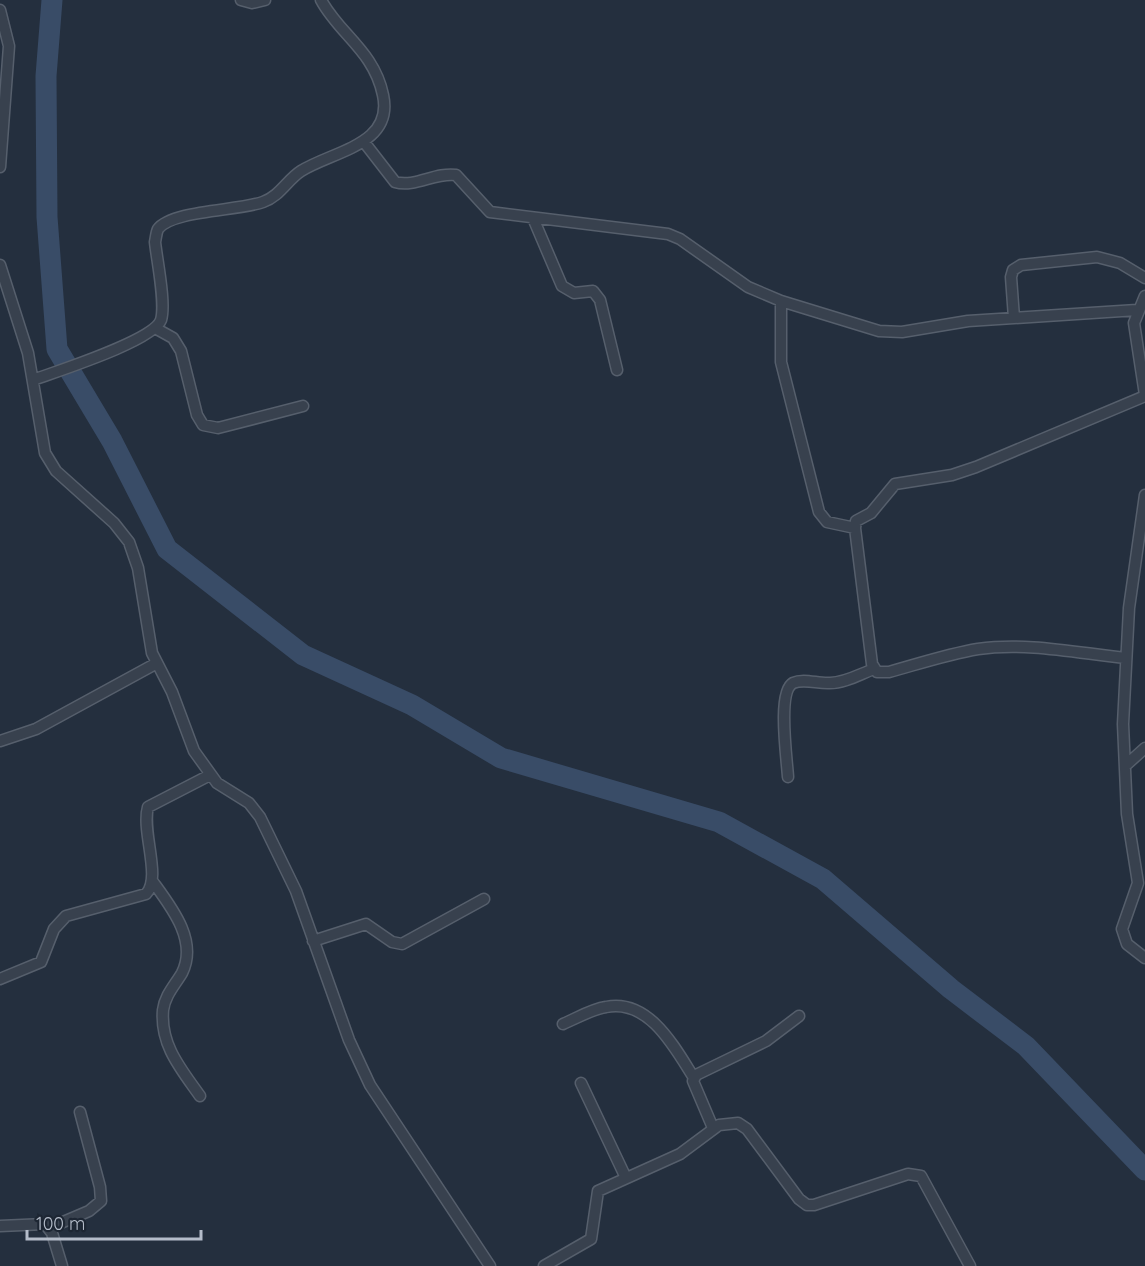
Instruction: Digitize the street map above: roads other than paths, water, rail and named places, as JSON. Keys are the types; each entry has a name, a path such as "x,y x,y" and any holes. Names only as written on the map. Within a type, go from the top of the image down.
{"street":[{"path":"241,0 252,3 265,0"},
{"path":"33,380 96,357 145,335 155,328 159,323 162,310 155,242 156,233 164,224 177,218 234,210 275,197 303,170 364,142 379,127 384,97 369,60 321,0"},
{"path":"0,10 9,36 9,46 0,167"},
{"path":"364,142 395,182 406,183 441,175 456,175 490,212 668,234 680,239 748,287 781,301 879,331 902,332 951,323 1137,310"},
{"path":"533,218 562,286 574,293 592,291 600,300 617,370"},
{"path":"1014,318 1011,277 1013,270 1022,265 1097,257 1120,263 1145,278"},
{"path":"0,265 24,338 33,380 41,439 51,464 114,523 134,552 150,645 172,692 194,751 210,775 225,789 249,802 260,817 296,891 349,1040 370,1085 490,1266"},
{"path":"874,669 855,528 856,521 871,513 895,484 952,475 976,467 1145,395 1134,323 1137,310 1145,296"},
{"path":"781,301 781,362 819,512 827,522 855,528"},
{"path":"155,328 173,338 181,351 197,415 203,425 218,428 303,406"},
{"path":"1145,495 1129,608 1123,724 1127,814 1138,878 1136,890 1125,913 1122,929 1127,944 1145,958"},
{"path":"788,777 785,693 788,687 801,681 840,682 874,669 882,673 889,672 959,653 988,648 1029,648 1125,658"},
{"path":"0,741 36,729 157,663"},
{"path":"1125,766 1145,748"},
{"path":"0,979 41,962 54,928 66,916 142,898 151,889 153,882 145,822 147,807 210,775"},
{"path":"153,882 174,911 189,948 184,968 165,1002 166,1041 169,1050 200,1096"},
{"path":"313,941 366,924 392,942 402,944 484,899"},
{"path":"563,1024 606,1007 627,1008 661,1028 694,1077 713,1128"},
{"path":"694,1077 766,1041 799,1016"},
{"path":"581,1083 626,1178"},
{"path":"49,1228 89,1212 101,1201 100,1188 80,1112"},
{"path":"544,1266 591,1239 598,1191 680,1154 713,1128 727,1123 738,1124 747,1129 799,1199 807,1205 814,1205 908,1174 921,1176 970,1266"},
{"path":"0,1226 40,1222 49,1228 62,1266"}],"waterway":[{"path":"52,0 46,76 47,217 57,349 112,441 167,549 303,655 412,705 501,758 719,822 823,879 951,989 1026,1046 1145,1170"}]}
